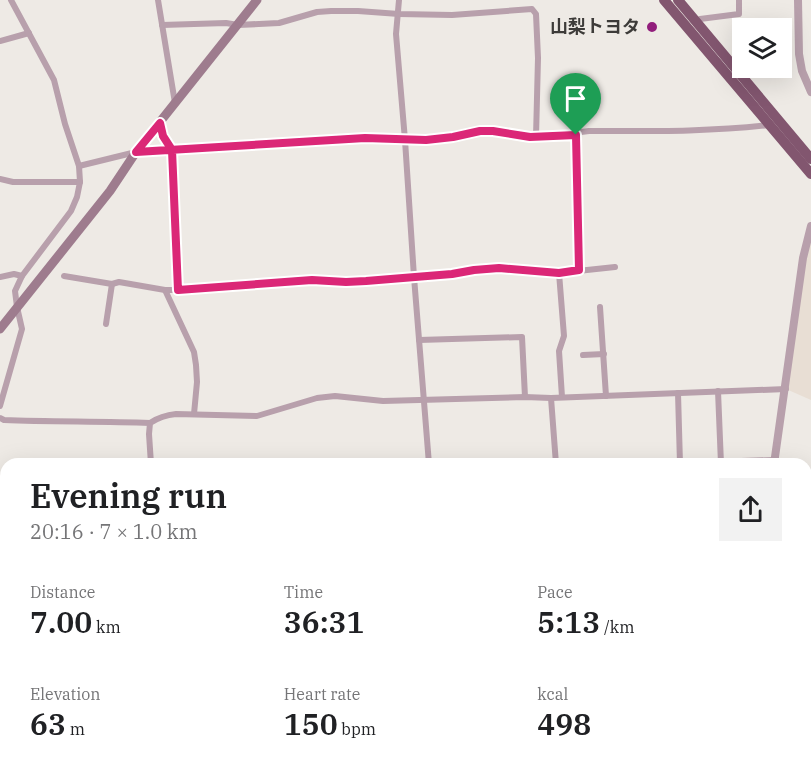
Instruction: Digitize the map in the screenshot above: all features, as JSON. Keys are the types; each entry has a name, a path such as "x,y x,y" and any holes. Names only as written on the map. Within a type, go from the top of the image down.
{"highway":[{"path":"664,0 811,174"},
{"path":"678,0 811,159"}],"main road":[{"path":"0,329 257,0"}],"street":[{"path":"0,406 22,329 15,291 22,276 71,211 80,182 79,166 54,80 11,0"},
{"path":"158,0 176,103"},
{"path":"399,0 396,34 428,458"},
{"path":"696,22 700,19 739,14 739,0"},
{"path":"798,0 799,54 802,70 811,92"},
{"path":"162,25 279,23 317,12 332,11 452,15 532,9 536,14 538,58 536,137"},
{"path":"0,41 29,33"},
{"path":"160,123 163,136 172,150 178,290"},
{"path":"79,166 136,152 365,138 405,140 453,137 487,131 536,137 576,135 589,131 664,132 732,129 769,124"},
{"path":"576,135 579,270"},
{"path":"0,178 12,182 80,182"},
{"path":"776,458 803,258 811,226"},
{"path":"64,276 112,284 118,282 178,290 288,281 352,282 499,268 559,273 615,267"},
{"path":"559,273 564,336 559,351 562,397"},
{"path":"0,277 14,274 22,276"},
{"path":"106,324 112,284"},
{"path":"165,290 194,352 197,382 194,414"},
{"path":"600,307 606,396"},
{"path":"418,340 522,337 525,397"},
{"path":"583,355 603,354"},
{"path":"0,418 48,422 150,423 165,415 176,414 256,416 317,398 334,396 383,401 551,398 786,389"},
{"path":"718,391 720,458"},
{"path":"678,393 680,458"},
{"path":"551,398 556,458"},
{"path":"150,423 151,458"}],"shaded area":[{"path":"811,239 811,400 786,389 805,248"}],"place":[{"name":"山梨トヨタ","path":"652,27"}],"route":[{"path":"576,135 530,137 480,131 426,140 365,138 172,150 136,152 160,123 163,136 172,150 178,290 288,281 366,281 499,268 559,273 579,270 576,135"}]}
